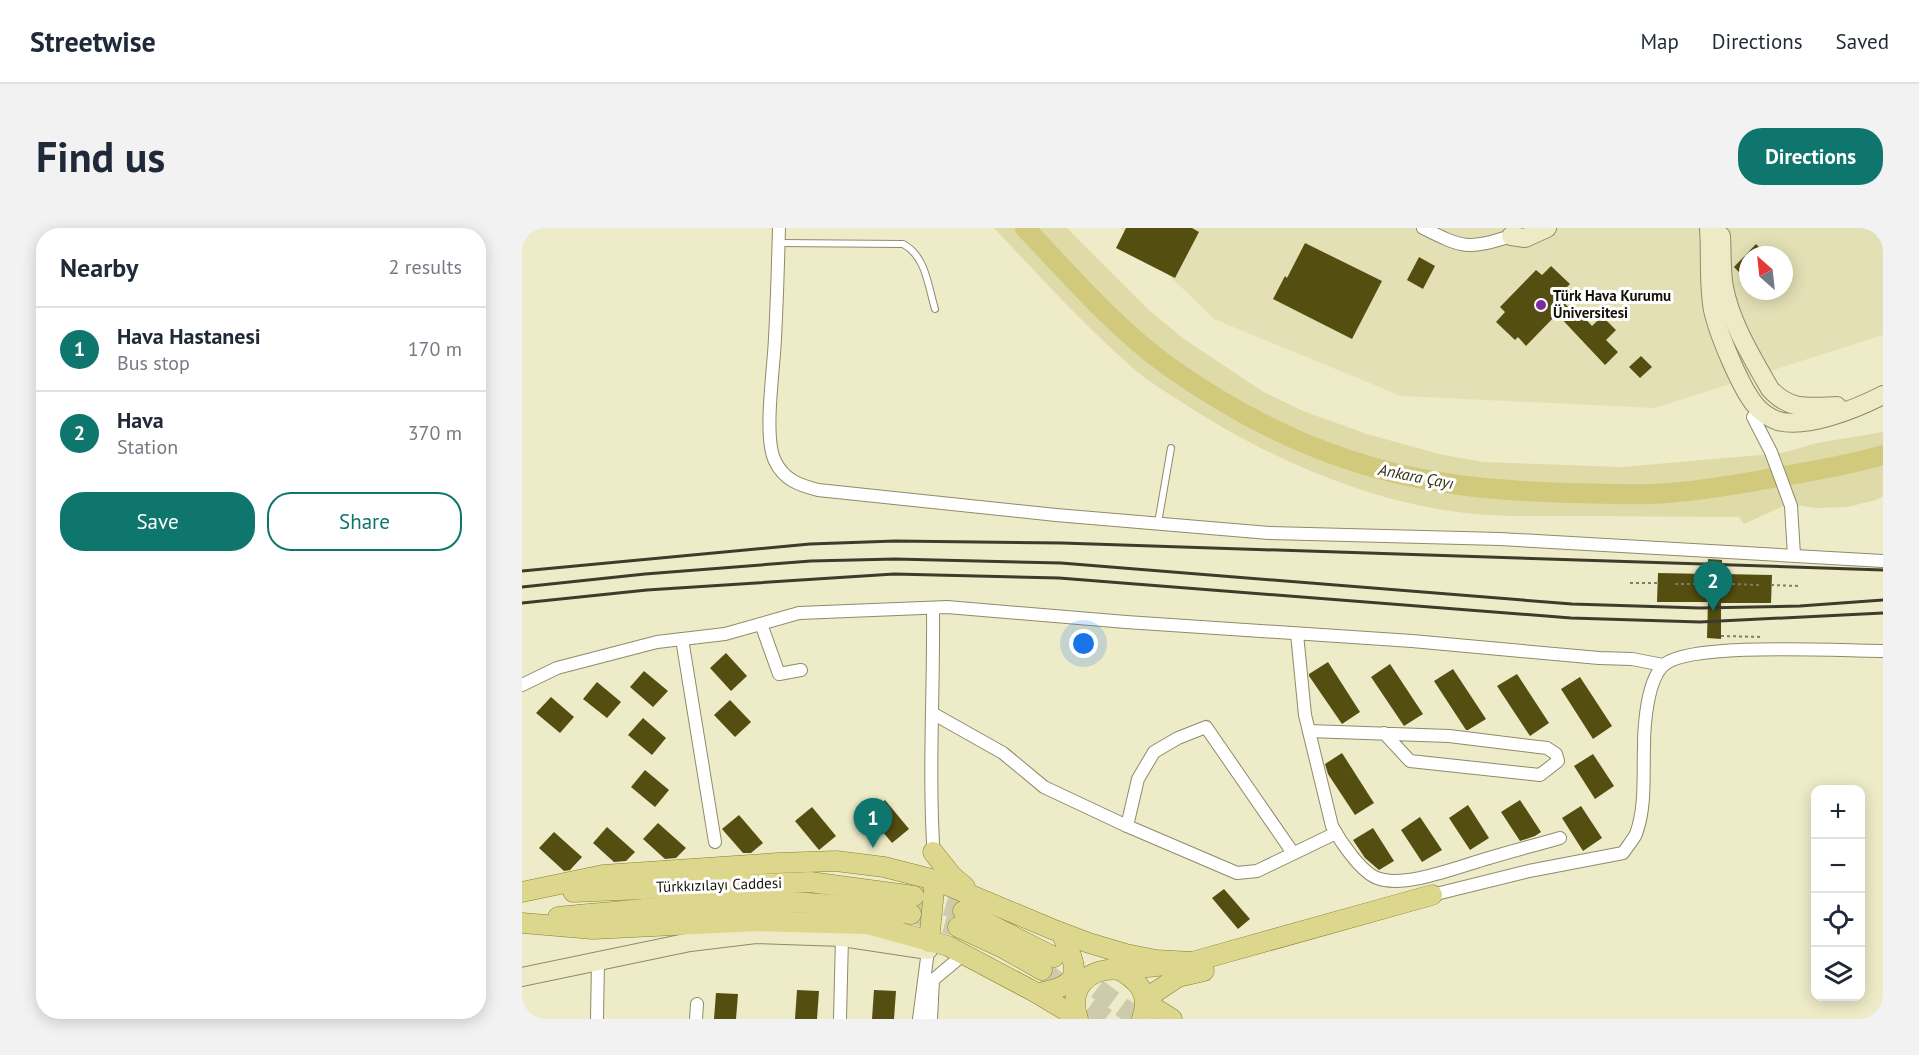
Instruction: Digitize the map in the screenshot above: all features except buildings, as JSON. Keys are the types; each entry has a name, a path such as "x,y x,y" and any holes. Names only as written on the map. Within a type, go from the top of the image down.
{"main road":[{"path":"933,852 952,876 965,911 1053,949 1130,975 1138,983 1144,1007"},
{"path":"522,893 603,876 836,861 884,867 935,880 1005,949 1053,949 1089,943 1156,960 1192,962"},
{"path":"928,946 935,880"},
{"name":"Türkkızılayı Caddesi","path":"522,893 810,882 912,905 787,902 706,905 522,921"},
{"path":"1077,1018 1076,995 1088,976 1098,971 1192,962 1431,895"},
{"path":"1144,1007 1178,977 1214,968 1431,895"},
{"path":"522,921 593,929 757,921 868,924 928,946 948,946 1038,993 1077,1018"},
{"path":"1038,993 1054,990 1068,983 1073,976 1075,966 1053,949"},
{"path":"1144,1007 1170,1018"}],"street":[{"path":"779,228 776,336 769,439 774,459 783,475 798,485 818,490 1056,515 1269,533 1500,539 1883,561"},
{"path":"1423,228 1453,243 1468,246 1480,246 1515,232 1525,238 1547,228"},
{"path":"1709,228 1713,310 1735,368 1751,400 1761,411 1778,421 1811,420 1849,411 1877,398"},
{"path":"1720,228 1723,285 1732,315 1770,389 1779,399 1798,407 1850,406 1877,398"},
{"path":"1725,344 1730,351 1738,352 1742,348 1743,337"},
{"path":"1735,368 1737,357 1744,355 1749,357 1759,369"},
{"path":"1761,411 1753,417 1771,452 1789,502 1794,555"},
{"path":"522,685 557,668 657,642 725,634 800,613 947,607 1632,659 1663,665 1680,657 1720,651 1883,651"},
{"path":"933,608 935,880"},
{"path":"761,624 779,674 801,670"},
{"path":"1297,634 1305,715 1332,826 1360,864 1374,877 1389,881 1419,878 1560,838"},
{"path":"682,639 715,842"},
{"path":"1431,895 1529,871 1623,853 1635,835 1642,807 1644,722 1649,695 1663,665"},
{"path":"932,713 1003,753 1044,787 1126,826 1237,873 1257,872 1336,833"},
{"path":"1126,826 1138,779 1154,752 1178,738 1206,727 1293,853"},
{"path":"1309,731 1384,733 1449,736 1547,748 1556,754 1558,761 1540,775 1410,761 1384,733"},
{"path":"522,977 690,942 756,934 842,937 928,946 919,1019"},
{"path":"840,1019 842,937"},
{"path":"931,1019 933,981 964,954"},
{"path":"597,1019 598,961"},
{"path":"696,1019 697,1004"}],"lane":[{"path":"778,243 903,244 913,249 920,259 935,309"},
{"path":"1158,524 1171,448"}],"path":[{"path":"1630,583 1658,583"},
{"path":"1675,584 1702,584"},
{"path":"1732,584 1759,585"},
{"path":"1772,585 1798,586"},
{"path":"1721,636 1752,636"}],"shaded area":[{"path":"994,228 1067,228 1150,311 1184,339 1262,391 1303,411 1367,434 1439,454 1483,462 1622,467 1782,453 1817,443 1883,432 1883,496 1847,507 1816,508 1788,504 1744,524 1739,517 1502,516 1438,509 1399,501 1323,476 1286,460 1216,423 1145,378 1090,328"},
{"name":"Türk Hava Kurumu Üniversitesi","path":"1120,228 1883,228 1883,335 1655,408 1401,396 1214,319"}],"waterway":[{"name":"Ankara Çayı","path":"1025,228 1111,318 1168,366 1255,420 1325,452 1376,468 1430,480 1485,488 1569,493 1654,494 1739,484 1883,455"}],"tunnel":[{"path":"917,897 963,911"},
{"path":"916,915 958,927"},
{"path":"1042,970 1107,1019"},
{"path":"1073,971 1138,1019"}],"railway":[{"path":"522,571 810,544 895,541 1062,543 1883,570"},
{"path":"522,587 645,574 811,561 895,559 1061,563 1572,604 1700,608 1800,606 1883,600"},
{"path":"522,603 647,590 894,574 1059,578 1571,618 1700,622 1883,613"}],"place":[{"name":"Türk Hava Kurumu Üniversitesi","path":"1541,305"},
{"name":"Hava","path":"1713,611"},
{"name":"Hava Hastanesi","path":"873,848"}]}
